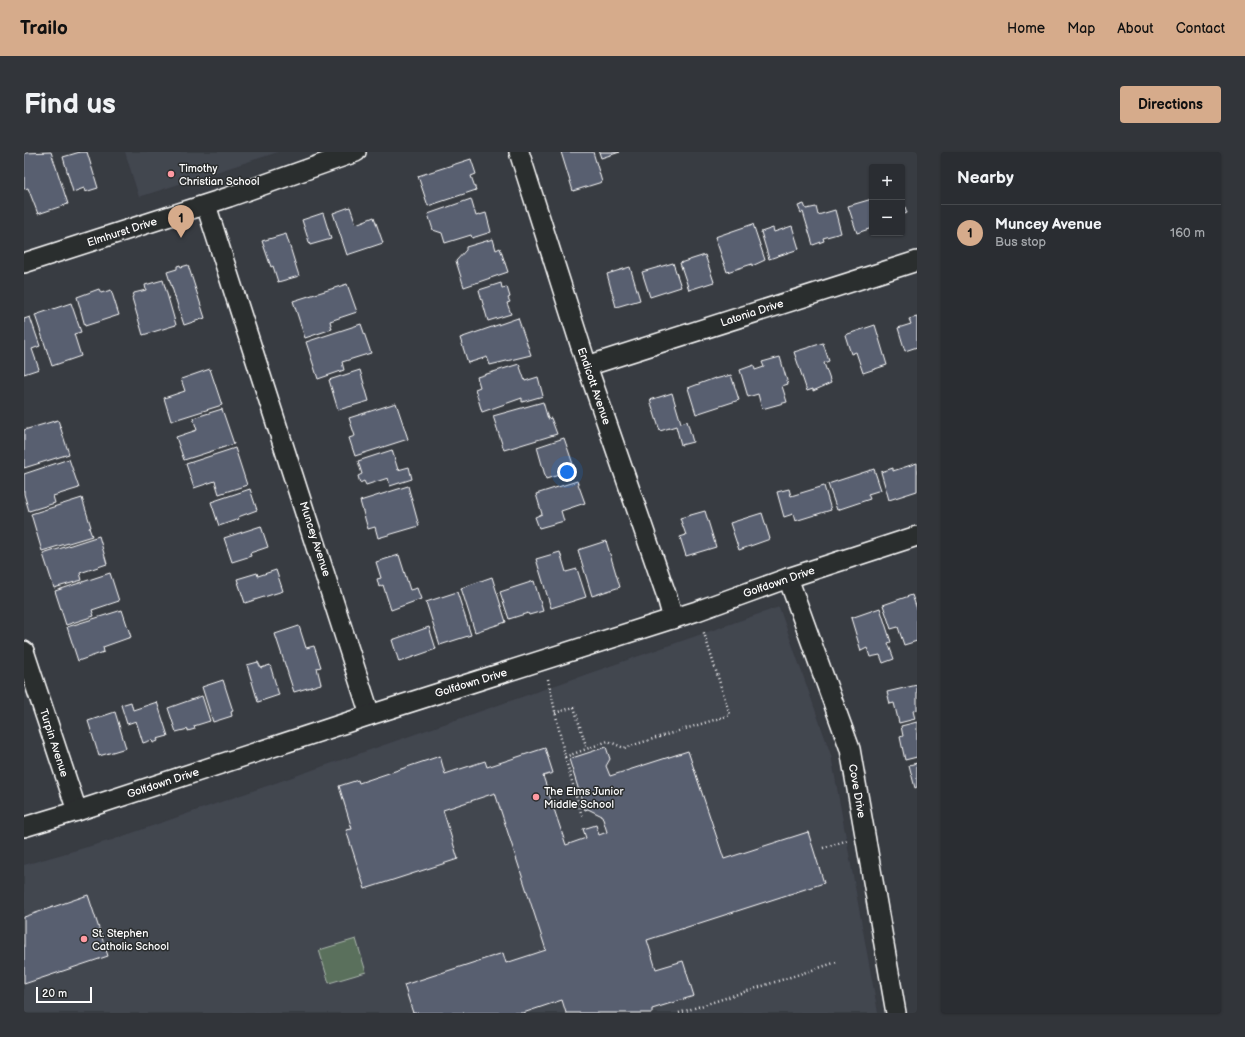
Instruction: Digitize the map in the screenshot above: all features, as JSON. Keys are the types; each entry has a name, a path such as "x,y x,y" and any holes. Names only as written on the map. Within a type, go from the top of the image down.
{"street":[{"name":"Elmhurst Drive","path":"24,263 206,205 356,152"},
{"name":"Endicott Avenue","path":"519,152 587,366 667,597 673,619"},
{"name":"Muncey Avenue","path":"206,205 370,715"},
{"name":"Latonia Drive","path":"587,366 917,261"},
{"name":"Golfdown Drive","path":"24,827 673,619 788,578 917,536"},
{"name":"Cove Drive","path":"788,578 850,749 896,1013"},
{"name":"Turpin Avenue","path":"24,651 77,811"}],"path":[{"path":"565,757 608,742 624,748 730,715 703,630"},
{"path":"547,672 565,757 582,816"},
{"path":"555,713 574,707 587,749"},
{"path":"824,848 865,834"},
{"path":"679,1013 837,962"}],"shaded area":[{"name":"Timothy Christian School","path":"125,152 278,152 139,197"},
{"name":"The Elms Junior Middle School","path":"779,607 831,755 878,1013 24,1013 24,865 112,840"}],"green space":[{"path":"356,939 366,972 329,983 319,950"}],"building":[{"path":"24,152 51,152 68,204 38,214 28,188 24,189"},
{"path":"80,152 87,152 98,188 85,192 84,188 73,192 63,157"},
{"path":"561,152 593,152 602,182 573,191"},
{"path":"599,152 620,152 601,158"},
{"path":"471,159 476,174 471,176 476,190 428,206 418,176"},
{"path":"471,199 476,216 486,213 491,232 472,238 471,235 445,243 442,233 433,230 428,214"},
{"path":"869,200 869,229 857,233 848,206"},
{"path":"804,204 806,209 816,207 818,215 835,210 841,233 823,238 824,241 813,245 803,212 801,213 798,206"},
{"path":"350,207 356,224 374,217 383,243 347,255 333,213"},
{"path":"323,213 331,239 310,245 302,220"},
{"path":"753,224 765,260 752,266 752,264 727,272 715,237"},
{"path":"792,226 799,249 769,259 761,232 773,228 774,232"},
{"path":"286,234 299,276 278,282 262,241"},
{"path":"493,239 496,250 500,248 508,272 464,287 456,261 466,250 466,247"},
{"path":"705,255 714,282 689,290 680,263"},
{"path":"673,263 681,287 650,297 642,272"},
{"path":"180,265 181,267 188,265 205,318 184,325 167,272 177,269 177,266"},
{"path":"630,267 640,300 616,307 607,274"},
{"path":"163,280 176,325 143,335 132,298 134,293 146,290 145,285"},
{"path":"501,283 502,288 507,287 510,302 507,303 511,314 488,321 479,290"},
{"path":"347,284 357,312 330,321 332,329 305,338 293,301"},
{"path":"99,289 101,293 111,290 119,315 85,326 77,297"},
{"path":"71,303 81,332 74,334 81,356 52,366 35,315"},
{"path":"30,317 40,346 32,349 39,369 24,374 24,319"},
{"path":"917,317 917,347 905,351 898,328 911,324 909,319"},
{"path":"518,318 531,355 490,365 487,357 468,363 460,338"},
{"path":"361,324 371,353 342,362 344,370 318,379 306,342"},
{"path":"875,325 887,365 863,373 856,352 851,354 845,335"},
{"path":"823,343 829,361 824,363 831,383 813,391 813,389 807,391 794,352"},
{"path":"780,357 788,384 782,386 787,402 762,409 758,394 748,397 740,370 754,365 755,370 764,367 762,362"},
{"path":"519,364 525,381 538,377 543,396 522,402 522,398 482,412 475,389 480,387 477,377"},
{"path":"210,369 222,405 171,421 164,398 185,391 181,379"},
{"path":"360,370 369,401 338,410 329,380"},
{"path":"731,375 739,400 696,414 688,388 715,378"},
{"path":"672,393 681,423 687,421 693,442 681,445 676,426 660,431 650,400"},
{"path":"543,402 548,419 551,418 557,434 504,450 493,416"},
{"path":"396,403 408,439 355,456 349,438 355,436 349,418"},
{"path":"222,409 234,444 184,460 176,437 197,430 193,418"},
{"path":"58,420 69,454 24,468 24,430"},
{"path":"564,438 575,470 546,479 537,447"},
{"path":"235,448 247,485 219,494 215,481 194,488 186,464"},
{"path":"392,450 398,470 409,467 412,479 390,486 388,478 366,485 364,481 360,483 358,476 362,474 358,461"},
{"path":"69,459 79,488 53,496 55,503 29,511 24,494 24,474"},
{"path":"917,463 917,491 889,500 881,472 893,468 893,471"},
{"path":"874,469 881,490 868,494 870,499 837,510 828,484"},
{"path":"577,481 585,503 561,511 564,521 539,528 535,517 542,514 536,494"},
{"path":"408,486 419,526 378,538 375,527 368,529 360,501"},
{"path":"824,486 831,510 795,521 793,514 784,517 777,492 789,489 791,496"},
{"path":"250,489 257,510 238,517 239,519 219,526 211,502"},
{"path":"82,498 91,527 89,528 92,536 42,551 31,514"},
{"path":"705,511 716,547 686,556 680,537 686,535 680,518"},
{"path":"762,513 770,539 739,550 730,523"},
{"path":"261,526 268,547 250,553 251,556 232,562 224,538"},
{"path":"99,536 107,564 80,573 82,580 54,588 43,554"},
{"path":"606,541 620,587 592,596 578,550"},
{"path":"560,552 566,572 577,569 586,597 551,608 536,559"},
{"path":"399,555 410,590 417,588 421,599 391,610 383,585 379,587 377,579 381,578 376,562"},
{"path":"276,570 283,591 245,603 237,579 257,573 258,576"},
{"path":"110,573 119,601 92,610 94,616 66,625 55,591"},
{"path":"492,577 506,622 475,632 461,588"},
{"path":"534,581 543,611 529,615 528,613 509,619 500,592"},
{"path":"457,592 471,635 440,645 426,602"},
{"path":"912,595 917,609 917,641 904,645 898,627 891,629 883,605"},
{"path":"880,608 891,642 888,643 894,659 883,663 880,655 870,657 867,648 861,651 851,618"},
{"path":"122,610 131,637 103,647 104,652 78,661 67,627"},
{"path":"299,626 306,648 314,646 321,667 317,668 321,684 294,692 275,634"},
{"path":"429,627 436,649 399,662 392,640"},
{"path":"258,662 261,668 270,665 279,695 258,702 247,665"},
{"path":"223,680 233,711 231,712 232,716 213,722 202,687"},
{"path":"917,685 917,710 913,711 915,719 899,723 894,703 890,704 887,692"},
{"path":"202,696 210,721 194,726 195,729 176,732 168,708"},
{"path":"131,702 133,710 157,702 168,736 157,739 158,741 153,743 152,740 143,743 136,721 127,724 121,705"},
{"path":"115,712 126,748 99,756 88,721"},
{"path":"917,722 917,757 905,760 900,737 903,736 901,726"},
{"path":"606,747 610,759 606,766 610,776 688,751 724,859 808,832 824,883 647,940 656,969 683,961 694,996 652,1009 652,1013 566,1013 562,1000 523,1013 413,1013 404,985 503,953 506,963 546,950 495,793 443,810 458,859 365,889 346,830 352,829 339,786 358,780 359,783 440,756 445,774 485,761 487,767 545,748 553,773 543,776 566,845 586,838 583,829 596,825 599,835 607,832 602,816 588,809 585,810 569,759"},
{"path":"917,763 917,787 915,788 909,765"},
{"path":"88,895 108,956 24,984 24,917"}],"place":[{"name":"Timothy Christian School","path":"171,174"},
{"name":"Muncey Avenue","path":"181,238"},
{"name":"The Elms Junior Middle School","path":"536,797"},
{"name":"St. Stephen Catholic School","path":"84,939"}]}
